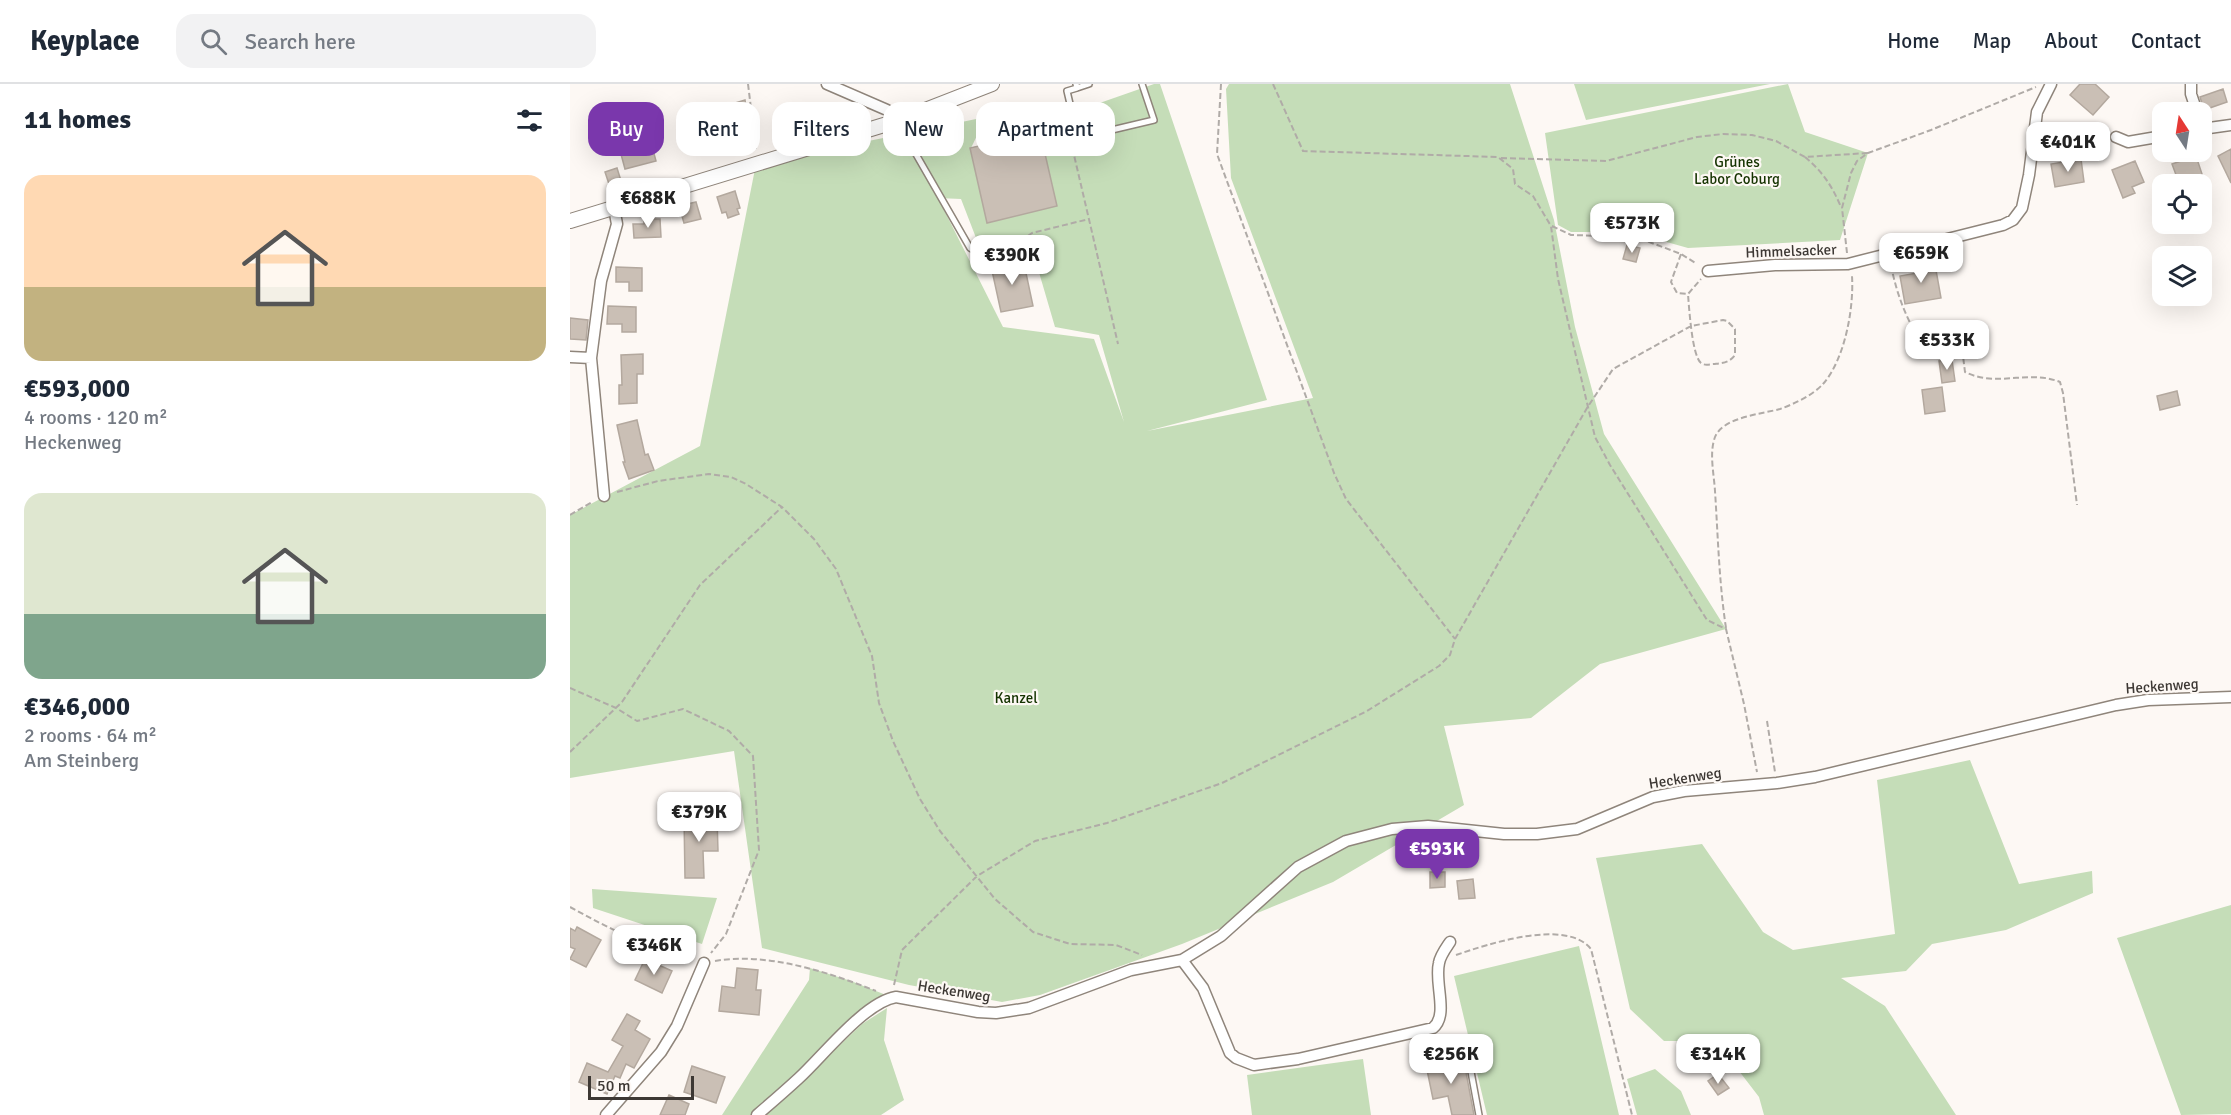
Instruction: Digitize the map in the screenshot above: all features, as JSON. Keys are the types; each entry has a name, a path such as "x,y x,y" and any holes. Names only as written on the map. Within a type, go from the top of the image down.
{"street":[{"path":"827,84 883,108"},
{"path":"946,102 992,84"},
{"name":"Himmelsacker","path":"1708,270 1774,265 1848,264 2003,225 2019,213 2029,175 2037,112 2051,84"},
{"path":"2191,84 2194,102"},
{"path":"570,221 883,125"},
{"path":"2212,127 2231,125"},
{"path":"2116,137 2128,142 2152,138"},
{"path":"604,496 591,358 601,281 616,224 614,208"},
{"path":"570,357 591,358"},
{"name":"Heckenweg","path":"891,997 996,1013 1029,1008 1131,970 1182,960 1221,936 1298,867 1347,841 1392,829 1428,826 1504,834 1537,834 1577,829 1653,797 1684,791 1777,783 1826,774 2116,705 2148,700 2231,697"},
{"path":"1182,960 1203,988 1230,1053 1254,1065 1298,1059 1433,1028 1440,1019 1441,1011 1437,981 1439,961 1450,942"},
{"path":"606,1115 661,1052 677,1026 704,963"},
{"path":"757,1115 872,1007 891,997"}],"lane":[{"path":"1070,102 1067,91 1089,84"},
{"path":"1115,129 1154,120 1142,84"},
{"path":"917,156 970,248 991,260"},
{"path":"1467,1050 1479,1115"}],"path":[{"path":"748,84 758,163"},
{"path":"1221,84 1217,154 1334,473 1346,498 1455,639"},
{"path":"1273,84 1303,152 1605,161 1697,137 1723,134 1752,135 1776,141 1805,157 1824,174 1833,187 1842,208 1848,264 1852,278 1847,332 1833,369 1822,385 1809,395 1782,408 1728,423 1715,437 1712,459 1720,584 1726,629 1744,704 1759,783"},
{"path":"1842,208 1851,173 1857,161 1868,153 2044,84"},
{"path":"1805,157 1868,153"},
{"path":"1074,156 1118,344"},
{"path":"1498,158 1513,170 1515,184 1533,196 1551,226 1558,279 1595,436 1610,465 1707,621 1726,629"},
{"path":"1021,252 1025,238 1032,232 1089,219"},
{"path":"570,908 629,938 659,950 704,963 727,959 766,961 810,968 891,997 902,950 977,876 1035,841 1107,823 1232,778 1367,711 1412,683 1450,655 1455,639 1587,408 1613,369 1691,326 1722,320 1727,321 1735,329 1735,355 1726,363 1704,365 1699,362 1691,326 1688,294 1708,270 1681,254 1636,237 1571,235 1551,226"},
{"path":"1889,253 1895,285 1904,312 1928,352 1956,351 1963,356 1965,372 1977,378 1992,380 2032,377 2051,378 2060,382 2077,505"},
{"path":"1681,254 1671,282 1677,293 1688,294"},
{"path":"570,515 604,496 657,482 709,474 731,477 782,507 814,539 836,568 872,657 879,703 893,741 920,799 940,831 995,899 1033,932 1070,944 1116,945 1164,964"},
{"path":"570,752 622,702 700,585 782,507"},
{"path":"570,688 616,708 637,722 683,709 729,731 753,756 759,850 726,934 704,963"},
{"path":"1767,722 1777,783"},
{"path":"1439,961 1492,943 1553,933 1584,940 1591,949 1632,1115"}],"green space":[{"name":"Kanzel","path":"1160,84 1267,400 1147,431 1313,398 1231,178 1226,89 1229,84 1510,84 1554,220 1575,327 1604,434 1726,629 1600,664 1531,718 1444,726 1464,805 1333,882 1182,944 1040,995 1002,1002 909,985 762,948 734,751 570,778 570,515 700,446 756,164 795,156 871,156 871,140 883,138 883,156 964,156 964,121 976,119 976,138 971,148 976,146 976,156 1115,156 1115,102 1103,102","holes":["938,198 961,199 978,243 1011,256 1015,244 1031,245 1055,327 1099,335 1124,422 1094,339 1003,327"]},
{"path":"1574,84 1770,84 1586,120"},
{"name":"Grünes Labor Coburg","path":"1788,84 1805,132 1868,153 1840,240 1688,248 1631,232 1571,232 1558,225 1545,133"},
{"path":"1970,760 2019,884 2092,871 2093,893 2006,930 1932,944 1906,971 1841,978 1885,1006 1956,1115 1764,1115 1759,1097 1716,1041 1664,1041 1630,1009 1596,858 1702,844 1763,932 1793,950 1895,934 1877,780"},
{"path":"592,889 717,898 702,944 593,908"},
{"path":"2231,905 2231,1114 2181,1115 2117,938"},
{"path":"1579,946 1619,1115 1487,1115 1454,976"},
{"path":"810,968 891,997 883,1000 757,1115 722,1115 809,980"},
{"path":"887,1008 884,1040 904,1100 881,1115 766,1115 862,1024"},
{"path":"1363,1059 1371,1115 1252,1115 1247,1075"},
{"path":"1655,1069 1681,1091 1691,1115 1637,1115 1627,1079"}],"building":[{"path":"2080,84 2095,84 2109,97 2093,115 2070,95"},
{"path":"2223,89 2227,102 2212,107 2212,102 2202,102 2200,97"},
{"path":"976,147 976,156 1046,156 1057,206 987,223 970,148"},
{"path":"2231,149 2231,183 2218,156"},
{"path":"622,156 655,156 656,161 625,169"},
{"path":"2081,159 2084,182 2055,187 2051,164"},
{"path":"2135,161 2144,182 2132,187 2135,193 2123,198 2112,170"},
{"path":"2198,162 2202,174 2176,174 2172,164"},
{"path":"617,168 622,184 610,187 605,172"},
{"path":"735,191 740,208 737,209 739,214 728,218 726,212 722,213 717,197"},
{"path":"696,202 701,219 684,223 679,206"},
{"path":"644,219 660,219 661,237 634,238 633,224 644,224"},
{"path":"1627,245 1640,248 1636,262 1623,259"},
{"path":"1023,259 1033,306 1001,312 991,266"},
{"path":"1934,259 1941,298 1905,304 1900,276 1923,272 1921,262"},
{"path":"616,267 642,268 642,291 629,291 629,282 616,282"},
{"path":"608,306 636,307 636,332 622,332 622,324 607,324"},
{"path":"570,318 588,320 586,340 570,339"},
{"path":"643,354 643,374 637,374 637,403 619,404 619,385 622,385 621,355"},
{"path":"1952,360 1955,381 1942,383 1939,361"},
{"path":"1942,387 1945,411 1925,414 1922,390"},
{"path":"2177,391 2180,405 2160,410 2157,396"},
{"path":"637,420 645,455 648,454 654,470 629,479 623,462 625,462 617,425"},
{"path":"684,817 717,817 718,851 703,851 704,878 685,878"},
{"path":"1430,872 1445,872 1445,887 1430,888"},
{"path":"1473,879 1475,898 1459,899 1457,881"},
{"path":"577,927 601,940 586,967 570,959 575,949 570,947 570,928 575,931"},
{"path":"645,959 672,971 662,993 635,980"},
{"path":"737,968 758,970 756,990 761,990 759,1015 719,1011 722,986 735,988"},
{"path":"627,1014 640,1021 635,1030 650,1039 634,1068 626,1064 620,1078 615,1076 607,1094 579,1082 587,1063 608,1072 623,1046 612,1040"},
{"path":"1463,1056 1474,1115 1452,1115 1448,1096 1433,1099 1426,1065"},
{"path":"692,1066 725,1077 716,1103 684,1092"},
{"path":"1718,1074 1729,1088 1718,1095 1708,1081"},
{"path":"669,1095 689,1104 685,1115 660,1115"}]}
